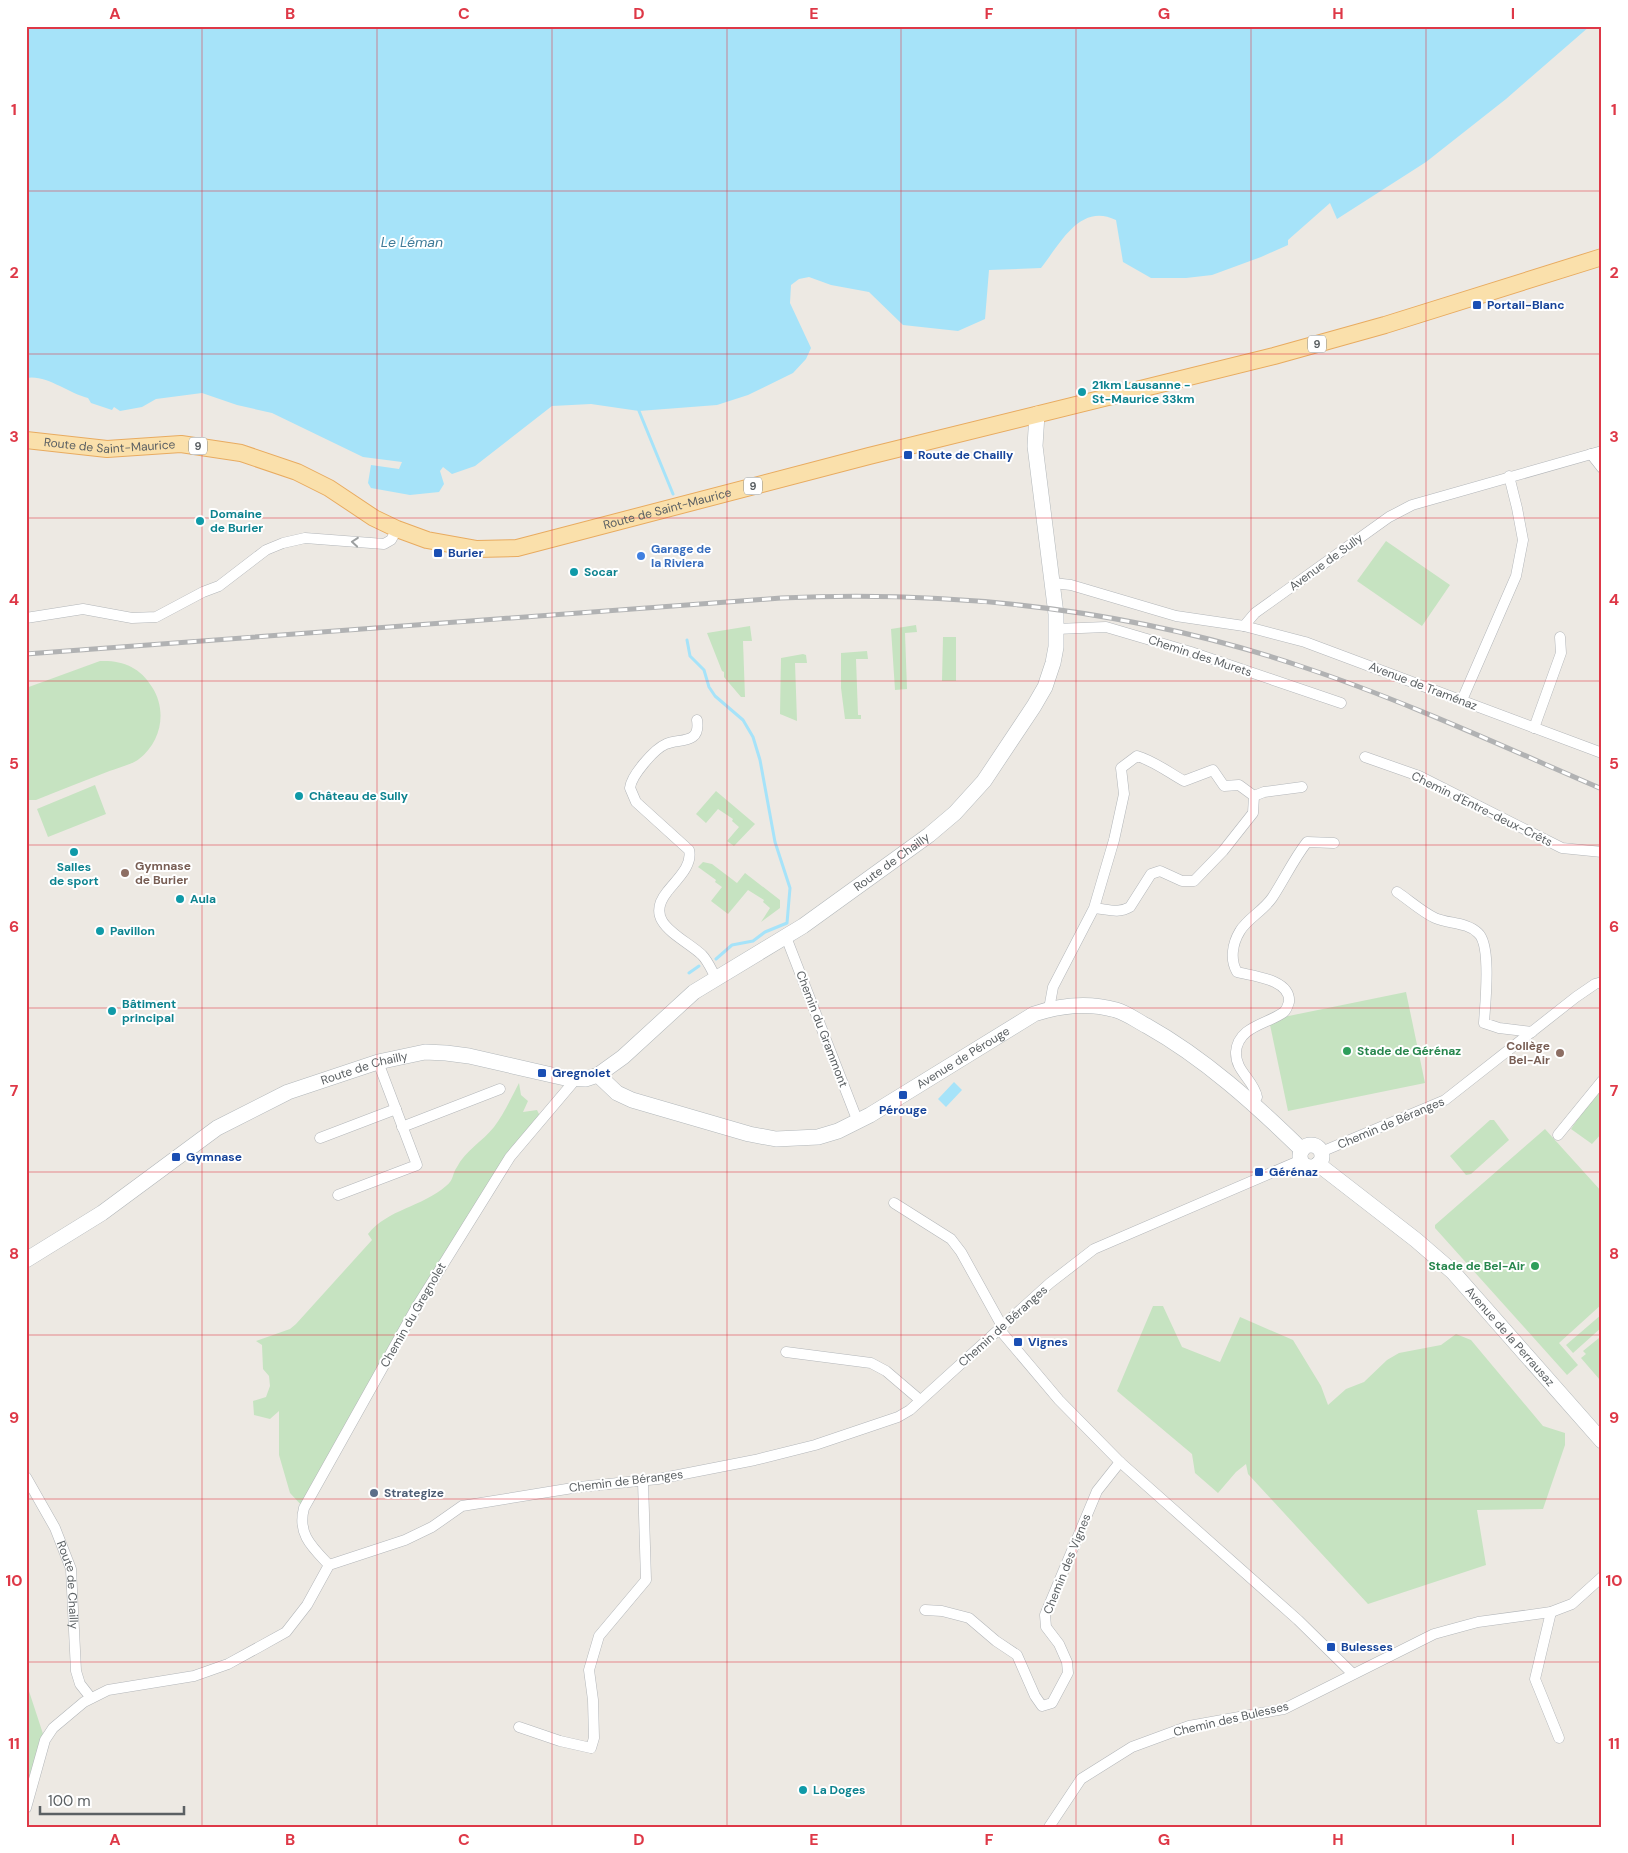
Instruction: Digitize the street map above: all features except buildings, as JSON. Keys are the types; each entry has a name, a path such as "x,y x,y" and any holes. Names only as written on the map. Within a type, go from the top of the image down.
{"main road":[{"name":"Route de Saint-Maurice","path":"26,440 107,449 180,444 241,453 297,472 397,529 437,543 490,549 517,548 1030,415 1340,338 1602,258"}],"street":[{"name":"Route de Chailly","path":"26,1260 96,1217 203,1137 224,1124 288,1092 378,1062 425,1052 446,1053 469,1056 576,1079 598,1075 623,1057 681,1003 716,978 786,937 929,835 965,803 984,781 1041,693 1053,663 1056,629 1053,583 1030,415"},
{"name":"Avenue de Sully","path":"1244,626 1255,613 1389,517 1421,502 1602,451"},
{"path":"1591,454 1602,468"},
{"path":"1462,700 1516,576 1523,540 1508,476"},
{"path":"26,618 83,609 124,618 147,618 160,615 207,590 219,586 266,550 283,543 305,538 379,544 391,540 397,529"},
{"path":"1053,583 1071,585 1176,616 1244,626"},
{"name":"Avenue de Traménaz","path":"1244,626 1305,642 1601,752"},
{"name":"Chemin des Murets","path":"1056,629 1106,627 1191,652 1340,702"},
{"path":"1534,728 1561,653 1560,637"},
{"path":"697,720 697,729 693,735 683,742 670,742 657,749 633,778 630,788 636,802 689,850 688,865 660,901 659,916 664,925 702,956 716,978"},
{"path":"1049,1009 1053,987 1094,908 1114,840 1124,794 1121,768 1129,760 1137,756 1150,760 1163,770 1184,781 1212,770 1224,786 1239,785 1254,796"},
{"name":"Chemin d'Entre-deux-Crêts","path":"1365,757 1419,776 1562,848 1602,852"},
{"path":"1254,796 1264,792 1302,787"},
{"path":"1094,908 1117,912 1125,910 1130,907 1151,874 1160,871 1182,881 1194,881 1223,851 1253,813 1254,796"},
{"path":"1252,1104 1257,1097 1256,1092 1240,1068 1236,1051 1242,1036 1262,1021 1284,1011 1289,1005 1289,997 1286,990 1277,983 1237,972 1232,963 1233,948 1240,931 1272,899 1296,856 1307,842 1334,843"},
{"path":"1397,892 1436,918 1461,924 1478,932 1483,940 1486,973 1484,1023 1499,1028 1532,1032"},
{"name":"Chemin du Grammont","path":"786,937 858,1122"},
{"name":"Chemin de Béranges","path":"1320,1158 1445,1100 1576,997 1595,984 1602,982"},
{"name":"Avenue de Pérouge","path":"598,1075 617,1093 632,1100 748,1134 776,1139 797,1139 838,1131 858,1122 1014,1025 1049,1009 1081,1005 1118,1010 1171,1040 1208,1067 1252,1104 1302,1155"},
{"path":"338,1195 417,1165 378,1062"},
{"name":"Chemin du Gregnolet","path":"329,1565 303,1535 301,1517 304,1508 416,1308 510,1157 576,1079"},
{"path":"1558,1135 1602,1081"},
{"path":"402,1127 500,1089"},
{"path":"320,1138 396,1109"},
{"path":"1302,1155 1308,1146 1314,1146 1320,1158"},
{"name":"Chemin de Béranges","path":"329,1565 405,1540 432,1527 462,1506 579,1486 643,1481 755,1460 815,1445 898,1417 920,1400 1050,1283 1094,1249 1302,1155"},
{"name":"Avenue de la Perrausaz","path":"1320,1158 1453,1272 1602,1441"},
{"path":"894,1203 951,1239 961,1252 1001,1328 1059,1400 1120,1462 1298,1620 1353,1674"},
{"path":"786,1352 871,1363 886,1371 920,1400"},
{"name":"Chemin des Vignes","path":"925,1610 942,1611 969,1618 982,1627 996,1641 1017,1655 1035,1696 1042,1706 1052,1703 1068,1673 1067,1662 1059,1644 1046,1627 1045,1615 1097,1491 1120,1462"},
{"name":"Route de Chailly","path":"26,1477 56,1528 70,1569 76,1671 80,1684 91,1698"},
{"path":"519,1727 560,1742 591,1748 594,1738 593,1700 588,1670 599,1636 646,1580 643,1481"},
{"path":"26,1808 45,1740 54,1728 91,1698 108,1690 194,1676 228,1664 266,1644 286,1632 307,1604 329,1565"},
{"name":"Chemin des Bulesses","path":"1049,1827 1081,1779 1132,1747 1189,1726 1284,1709 1434,1634 1454,1627 1551,1612 1572,1604 1602,1577"},
{"path":"1551,1612 1535,1679 1559,1738"}],"green space":[{"path":"1386,541 1450,585 1422,626 1357,581"},
{"path":"916,625 917,632 905,633 907,689 895,690 891,629"},
{"path":"750,626 752,641 743,641 745,697 741,697 724,677 724,672 707,633"},
{"path":"943,637 956,637 956,681 942,681"},
{"path":"867,651 868,659 856,659 858,715 861,715 861,719 845,719 841,688 841,653"},
{"path":"806,655 807,663 795,663 797,721 780,714 781,658"},
{"path":"100,661 116,662 130,666 142,674 152,687 160,705 161,715 160,725 153,743 147,752 132,763 36,800 26,800 26,688"},
{"path":"95,785 106,814 48,837 37,809"},
{"path":"716,791 755,824 734,846 727,841 739,827 732,821 733,819 718,809 706,823 696,814"},
{"path":"703,862 712,864 737,883 745,873 780,900 780,908 761,922 770,908 763,902 764,900 748,890 728,914 711,901 722,887 715,882 716,880 698,867"},
{"name":"Stade de Gérénaz","path":"1406,992 1425,1083 1288,1111 1269,1020"},
{"path":"519,1083 521,1095 528,1101 523,1112 537,1110 540,1116 508,1154 304,1508 290,1493 279,1455 279,1411 270,1419 254,1415 253,1401 266,1397 270,1386 269,1376 263,1369 262,1345 256,1341 290,1329 296,1324 372,1240 368,1234 376,1226 395,1213 427,1199 449,1184 460,1161 498,1122"},
{"path":"1598,1089 1602,1093 1602,1133 1592,1144 1571,1129"},
{"path":"1490,1120 1494,1120 1509,1140 1471,1174 1466,1175 1450,1156"},
{"name":"Stade de Bel-Air","path":"1545,1129 1602,1192 1602,1304 1559,1343 1578,1365 1567,1375 1435,1228 1435,1225"},
{"path":"1153,1306 1163,1306 1182,1347 1220,1362 1240,1317 1293,1340 1321,1386 1328,1405 1346,1389 1364,1382 1387,1360 1399,1353 1441,1345 1456,1334 1471,1340 1543,1426 1565,1433 1565,1445 1543,1509 1477,1510 1486,1565 1368,1604 1248,1474 1246,1464 1236,1472 1218,1493 1195,1473 1192,1454 1117,1391"},
{"path":"1602,1314 1602,1327 1573,1353 1566,1345"},
{"path":"1599,1338 1602,1340 1600,1380 1581,1358 1586,1354 1583,1351"},
{"path":"26,1682 45,1740 26,1808"}],"water":[{"name":"Le Léman","path":"26,26 1590,26 1506,99 1426,162 1337,219 1330,203 1288,240 1288,245 1261,257 1212,275 1186,278 1151,278 1123,262 1116,220 1103,216 1092,217 1081,221 1072,228 1041,268 989,270 985,319 958,331 903,325 869,292 831,285 809,277 799,279 791,285 790,303 811,348 806,359 793,373 748,395 717,405 639,411 591,404 552,406 475,466 452,474 443,467 440,471 444,484 439,492 410,495 371,488 368,483 371,465 399,469 402,462 363,457 272,413 237,405 202,393 156,399 142,407 120,411 114,407 112,410 91,403 88,398 49,381 26,378"},
{"path":"954,1082 962,1090 946,1107 938,1099"}],"waterway":[{"path":"639,411 673,494"},
{"path":"687,640 690,656 704,670 709,687 715,696 743,720 753,737 760,760 775,842 790,888 787,923 765,932 753,941 732,945 716,959"},
{"path":"689,973 699,966"}],"railway":[{"path":"26,654 781,598 847,596 978,601 1044,608 1109,618 1237,647 1300,666 1377,694 1452,724 1602,789"}],"place":[{"name":"Portail-Blanc","path":"1477,305"},
{"name":"21km Lausanne - St-Maurice 33km","path":"1082,392"},
{"name":"Route de Chailly","path":"908,455"},
{"name":"Domaine de Burier","path":"200,521"},
{"name":"Burier","path":"438,553"},
{"name":"Garage de la Riviera","path":"641,556"},
{"name":"Socar","path":"574,572"},
{"name":"Château de Sully","path":"299,796"},
{"name":"Salles de sport","path":"74,852"},
{"name":"Gymnase de Burier","path":"125,873"},
{"name":"Aula","path":"180,899"},
{"name":"Pavillon","path":"100,931"},
{"name":"Bâtiment principal","path":"112,1011"},
{"name":"Stade de Gérénaz","path":"1347,1051"},
{"name":"Collège Bel-Air","path":"1560,1053"},
{"name":"Gregnolet","path":"542,1073"},
{"name":"Pérouge","path":"903,1095"},
{"name":"Gymnase","path":"176,1157"},
{"name":"Gérénaz","path":"1259,1172"},
{"name":"Stade de Bel-Air","path":"1535,1266"},
{"name":"Vignes","path":"1018,1342"},
{"name":"Strategize","path":"374,1493"},
{"name":"Bulesses","path":"1331,1647"},
{"name":"La Doges","path":"803,1790"}]}
